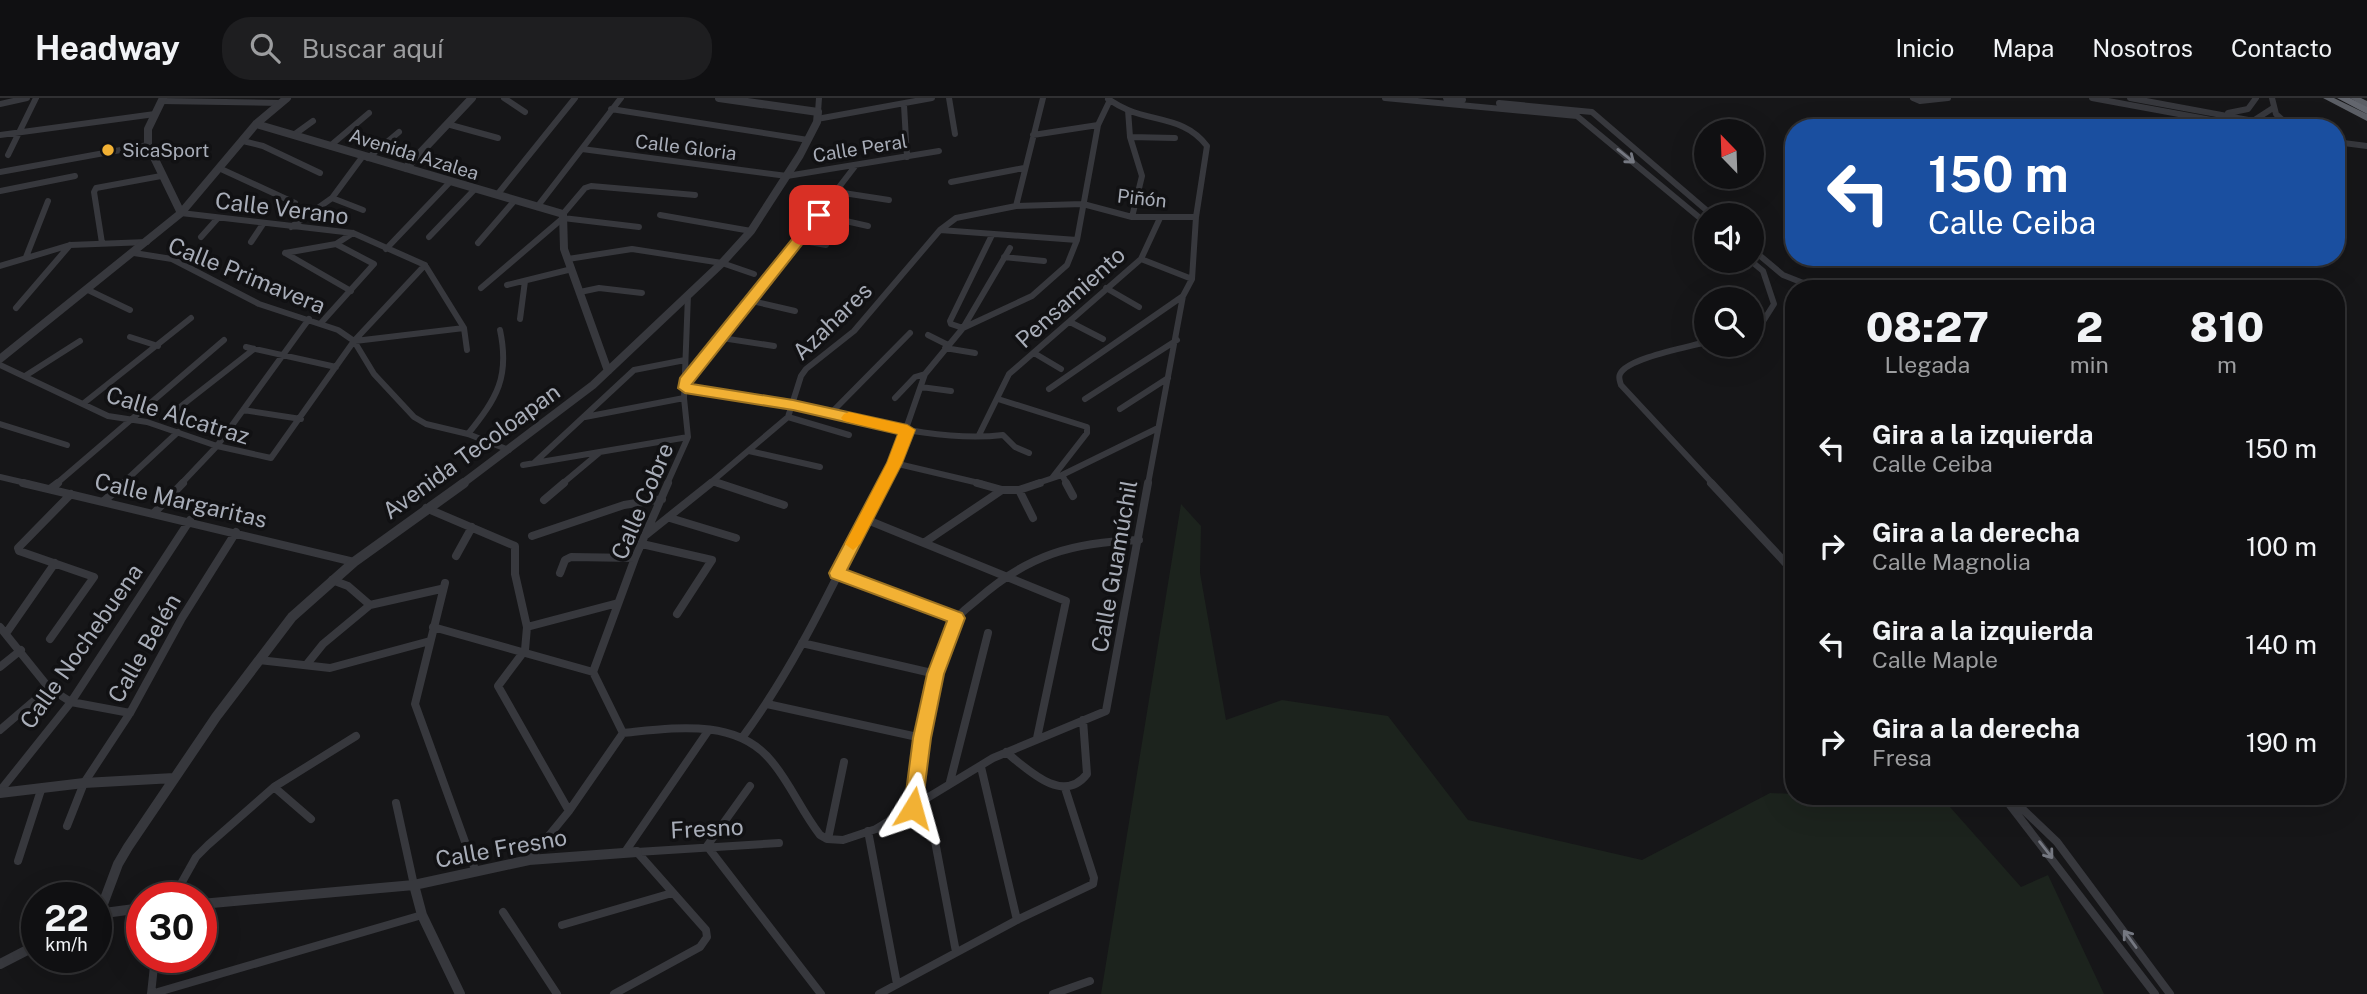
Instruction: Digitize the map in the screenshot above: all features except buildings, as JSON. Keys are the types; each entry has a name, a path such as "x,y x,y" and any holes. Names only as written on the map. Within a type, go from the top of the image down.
{"highway":[{"path":"2327,98 2367,118"},
{"path":"2342,98 2367,107"},
{"path":"2353,98 2367,107"}],"street":[{"path":"0,104 27,98"},
{"path":"8,155 36,98"},
{"path":"406,169 472,98"},
{"path":"504,98 525,112"},
{"path":"497,195 575,98"},
{"path":"537,207 621,98"},
{"path":"719,98 818,115 894,107 932,98"},
{"path":"818,115 819,98"},
{"path":"891,98 894,107"},
{"path":"949,98 955,134"},
{"path":"1016,206 1043,98"},
{"path":"1385,98 1592,112 1698,203"},
{"path":"1447,98 1467,103 1577,116 1694,213"},
{"path":"1913,98 1920,101 1948,98"},
{"path":"2092,98 2207,119"},
{"path":"2130,98 2247,119"},
{"path":"2220,114 2249,109 2256,98"},
{"path":"2272,98 2273,108 2282,119"},
{"path":"963,328 1032,296 1067,265 1077,240 1098,125 1108,99 1128,110 1177,121 1192,130 1207,146 1196,219 1192,279 1183,296 1049,389"},
{"path":"181,214 148,145 148,129 162,100 284,101"},
{"path":"0,359 181,214 256,124 284,101"},
{"path":"904,105 907,157"},
{"path":"2254,119 2273,108"},
{"path":"611,109 808,140"},
{"path":"1128,110 1130,137 1142,176 1132,217"},
{"path":"330,146 369,113"},
{"path":"0,135 155,114"},
{"name":"Avenida Tecoloapan","path":"111,882 118,864 174,778 292,617 354,562 509,450 608,371 722,263 751,231 787,176 808,140 818,115"},
{"path":"295,134 313,121"},
{"name":"Avenida Azalea","path":"256,124 563,216"},
{"path":"447,124 498,138"},
{"path":"1033,135 1098,125"},
{"path":"291,227 332,198 365,157 399,132"},
{"path":"1130,137 1175,138"},
{"path":"243,141 262,146 320,173"},
{"path":"2345,143 2367,146"},
{"path":"0,183 2,172 148,145"},
{"name":"Calle Gloria","path":"582,149 787,176"},
{"name":"Calle Peral","path":"787,176 939,151"},
{"path":"856,165 685,385 907,430 987,437 1005,435 1015,447 1029,453"},
{"path":"951,182 1024,168"},
{"path":"221,169 295,203"},
{"path":"0,191 75,176"},
{"path":"102,243 94,192 96,188 161,176"},
{"path":"386,249 450,182"},
{"path":"481,288 563,216 585,188 591,186 695,195"},
{"path":"429,237 475,189"},
{"path":"837,192 889,200"},
{"path":"332,198 363,210"},
{"path":"478,243 515,200"},
{"path":"26,257 48,201"},
{"name":"Piñón","path":"1083,204 1132,217 1196,219"},
{"name":"Azahares","path":"646,535 670,518 788,417 801,376 806,369 854,331 940,230 956,218 1016,206 1083,204"},
{"name":"Calle Verano","path":"181,214 353,233 425,265"},
{"path":"660,215 751,231"},
{"path":"819,215 868,226"},
{"path":"563,216 639,227"},
{"path":"563,216 564,249 608,371"},
{"path":"201,237 218,218"},
{"name":"Pensamiento","path":"979,435 1009,374 1141,258 1160,218"},
{"path":"251,242 263,223"},
{"path":"940,230 1077,240"},
{"path":"351,291 285,255 289,251 337,244 353,233"},
{"path":"963,328 950,321 992,235"},
{"path":"799,240 826,245"},
{"path":"0,265 70,244 148,242"},
{"path":"16,308 70,244"},
{"path":"321,323 374,264 337,244"},
{"path":"742,738 767,704 802,643 894,463 925,374 963,328 1010,248"},
{"path":"568,259 632,249 722,263 754,274"},
{"name":"Calle Primavera","path":"134,253 172,259 259,304 338,330 354,341 374,374 414,417 426,424 468,434 509,450"},
{"path":"1004,257 1044,261"},
{"path":"1141,258 1192,279"},
{"path":"1764,260 1773,268 1799,280"},
{"path":"243,410 301,419 354,341 425,265 464,328 467,350"},
{"path":"1764,271 1773,268"},
{"path":"507,285 572,270"},
{"path":"1764,273 1774,304 1764,320"},
{"path":"520,319 525,281"},
{"path":"580,292 599,288 642,293"},
{"path":"1106,288 1139,307"},
{"path":"88,290 130,310"},
{"name":"Calle Cobre","path":"593,672 635,558 688,437 684,398 688,295"},
{"name":"Calle Guamúchil","path":"1083,720 1106,711 1139,540 1157,428 1177,340 1183,296"},
{"path":"752,301 795,311"},
{"path":"84,403 191,318"},
{"path":"155,512 217,446 309,319"},
{"path":"1070,322 1103,339"},
{"path":"354,341 464,328"},
{"path":"468,434 489,408 504,378 506,352 500,330"},
{"path":"830,414 910,333"},
{"path":"928,335 946,346 975,353"},
{"path":"131,337 158,346"},
{"path":"722,338 774,346"},
{"path":"50,489 224,340"},
{"path":"1085,399 1177,340"},
{"path":"25,376 80,341"},
{"path":"1694,346 1633,364 1621,372 1621,385 1785,562"},
{"path":"172,414 250,348 336,367"},
{"path":"1034,354 1061,369"},
{"path":"534,463 634,370 685,360"},
{"name":"Calle Alcatraz","path":"0,365 108,416 271,458 301,419"},
{"path":"895,398 915,377 925,374"},
{"path":"1120,409 1168,378"},
{"path":"921,387 951,391"},
{"path":"584,417 684,398"},
{"path":"998,399 1087,427 1087,433 1051,479"},
{"path":"788,417 849,435"},
{"path":"0,424 67,445"},
{"path":"894,463 960,477 1002,490 1019,489 1062,475 1157,428"},
{"path":"104,501 178,432"},
{"path":"523,465 688,437"},
{"path":"749,451 820,467"},
{"path":"544,500 599,453"},
{"path":"1062,475 1073,496"},
{"name":"Calle Margaritas","path":"0,477 190,520 354,562"},
{"path":"713,481 784,505"},
{"path":"1019,489 1033,517"},
{"path":"925,542 1002,490"},
{"path":"50,639 94,577 18,548 71,494"},
{"path":"532,536 624,505 662,499"},
{"path":"426,508 515,546 515,574 527,627 525,650 498,686 569,811"},
{"path":"670,518 736,538"},
{"path":"865,519 1066,601 1037,738"},
{"name":"Calle Nochebuena","path":"0,792 71,702 190,520"},
{"path":"456,556 472,527"},
{"name":"Calle Belén","path":"67,826 84,783 130,713 182,618 236,532"},
{"path":"913,808 922,738 936,674 957,618 1005,575 1030,560 1064,548 1101,541 1139,540"},
{"path":"642,544 712,561 677,614"},
{"path":"560,573 568,558 635,558"},
{"path":"55,563 3,629 49,688 71,702 130,713"},
{"path":"837,573 957,618"},
{"path":"332,580 348,586 370,606"},
{"path":"307,664 323,643 370,606 443,586 415,704 476,872"},
{"path":"527,627 618,603"},
{"path":"433,626 525,650 593,672 623,733"},
{"path":"950,782 988,633"},
{"path":"259,660 330,668 430,641"},
{"path":"802,643 936,674"},
{"path":"0,667 21,650"},
{"path":"0,730 49,688"},
{"path":"767,704 922,738"},
{"path":"528,860 569,811 623,733 675,728 742,738 761,749 775,765 791,785 812,828 818,835 828,839 845,838 868,831 913,808 950,782 1006,752 1083,720 1087,774 1078,785 1065,788 1049,784 1006,752"},
{"path":"614,994 700,947 708,937 706,930 631,852 708,731"},
{"path":"182,882 196,857 274,787 356,736"},
{"path":"828,839 844,762"},
{"path":"981,767 1017,920"},
{"path":"0,792 41,790 84,783 174,778"},
{"path":"750,786 707,846 821,994"},
{"path":"274,787 311,820"},
{"path":"879,994 1017,920 1093,884 1094,878 1065,788"},
{"path":"18,861 41,790"},
{"path":"922,802 934,836 956,952"},
{"path":"396,803 422,915 460,994"},
{"path":"2010,805 2155,994"},
{"path":"2018,805 2057,842 2171,994"},
{"path":"868,831 897,984"},
{"name":"Fresno","path":"631,852 779,843"},
{"name":"Calle Fresno","path":"217,903 414,885 528,860 631,852"},
{"path":"562,925 672,893"},
{"path":"503,912 557,994"},
{"path":"153,973 151,994 422,915"},
{"path":"0,964 21,953"},
{"path":"1052,994 1090,981"}],"shaded area":[{"path":"1181,504 1201,526 1200,573 1226,720 1282,700 1388,716 1468,820 1642,860 1770,793 1785,794 1785,805 1948,805 2021,887 2048,875 2104,994 1101,994"}],"slow traffic":[{"path":"849,418 907,430 894,463 853,544"}],"place":[{"name":"SicaSport","path":"108,150"}],"route":[{"path":"819,215 685,382 685,388 793,405 907,430 894,463 837,573 957,618 936,674 922,738 913,808"}]}
